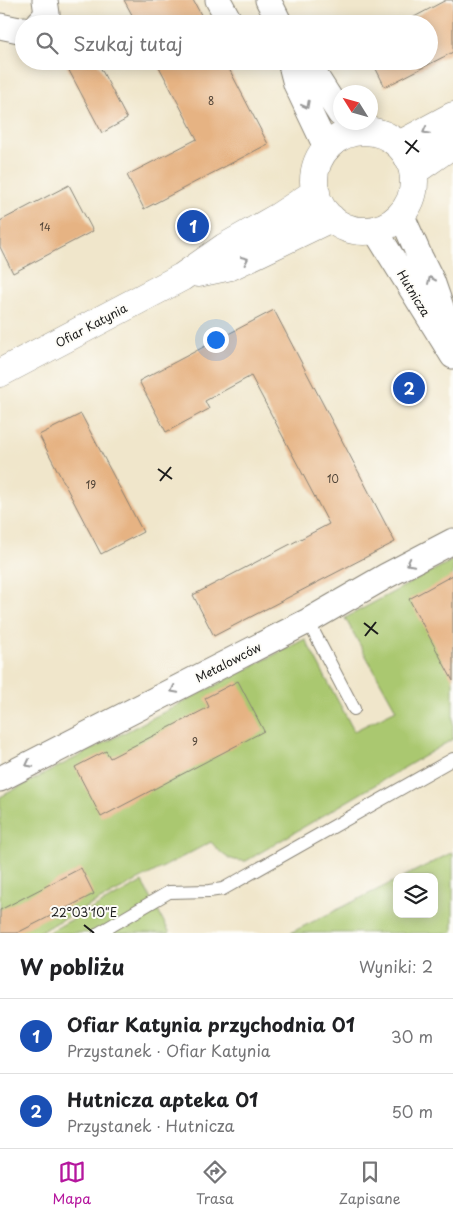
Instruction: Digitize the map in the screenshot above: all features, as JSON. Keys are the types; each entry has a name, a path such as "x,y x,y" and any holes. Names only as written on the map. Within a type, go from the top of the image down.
{"street":[{"path":"218,0 226,15"},
{"path":"268,0 276,15"},
{"path":"0,26 15,29"},
{"path":"292,70 296,84 327,148"},
{"path":"312,70 333,102"},
{"path":"399,145 453,116"},
{"path":"343,130 318,161 314,177 316,192 321,206 331,218 344,227 359,231 375,230 389,224 401,214 410,202 414,187 413,172 408,157 399,145 385,135 367,130"},
{"path":"413,172 453,144"},
{"name":"Ofiar Katynia","path":"0,373 182,277 225,247 278,217 316,192"},
{"name":"Hutnicza","path":"401,214 432,281 453,342"},
{"name":"Ofiar Katynia","path":"182,277 231,266 331,218"},
{"name":"Hutnicza","path":"375,230 453,356"},
{"name":"Metalowców","path":"0,779 308,621 386,576 453,541"}],"lane":[{"path":"308,621 354,710"},
{"path":"99,933 169,892 223,889 453,760"}],"green space":[{"path":"453,560 453,739 246,861 234,860 226,856 211,842 37,933 0,933 0,797 305,639 354,731 396,710 345,618"},
{"path":"453,852 453,933 290,933 393,882 393,918 438,918 438,873 411,873"},
{"path":"142,882 170,933 47,933"}],"building":[{"path":"124,0 193,0 201,15 132,15"},
{"path":"446,0 453,0 453,52 438,60 438,15 418,15"},
{"path":"69,70 102,70 127,119 102,133"},
{"path":"161,70 230,70 268,144 144,209 127,175 197,139"},
{"path":"376,70 418,70 385,87"},
{"path":"69,185 93,231 13,273 0,247 0,221"},
{"path":"274,310 395,542 214,636 193,595 329,524 251,376 205,401 209,409 166,432 139,381"},
{"path":"81,414 143,532 101,554 39,435"},
{"path":"453,575 453,681 409,599"},
{"path":"238,681 264,731 101,817 75,767 106,751 110,758 209,707 205,698"},
{"path":"81,868 94,894 17,933 0,933 0,910"}],"place":[{"name":"Ofiar Katynia przychodnia 01","path":"193,226"},
{"name":"Hutnicza apteka 01","path":"409,388"}]}
